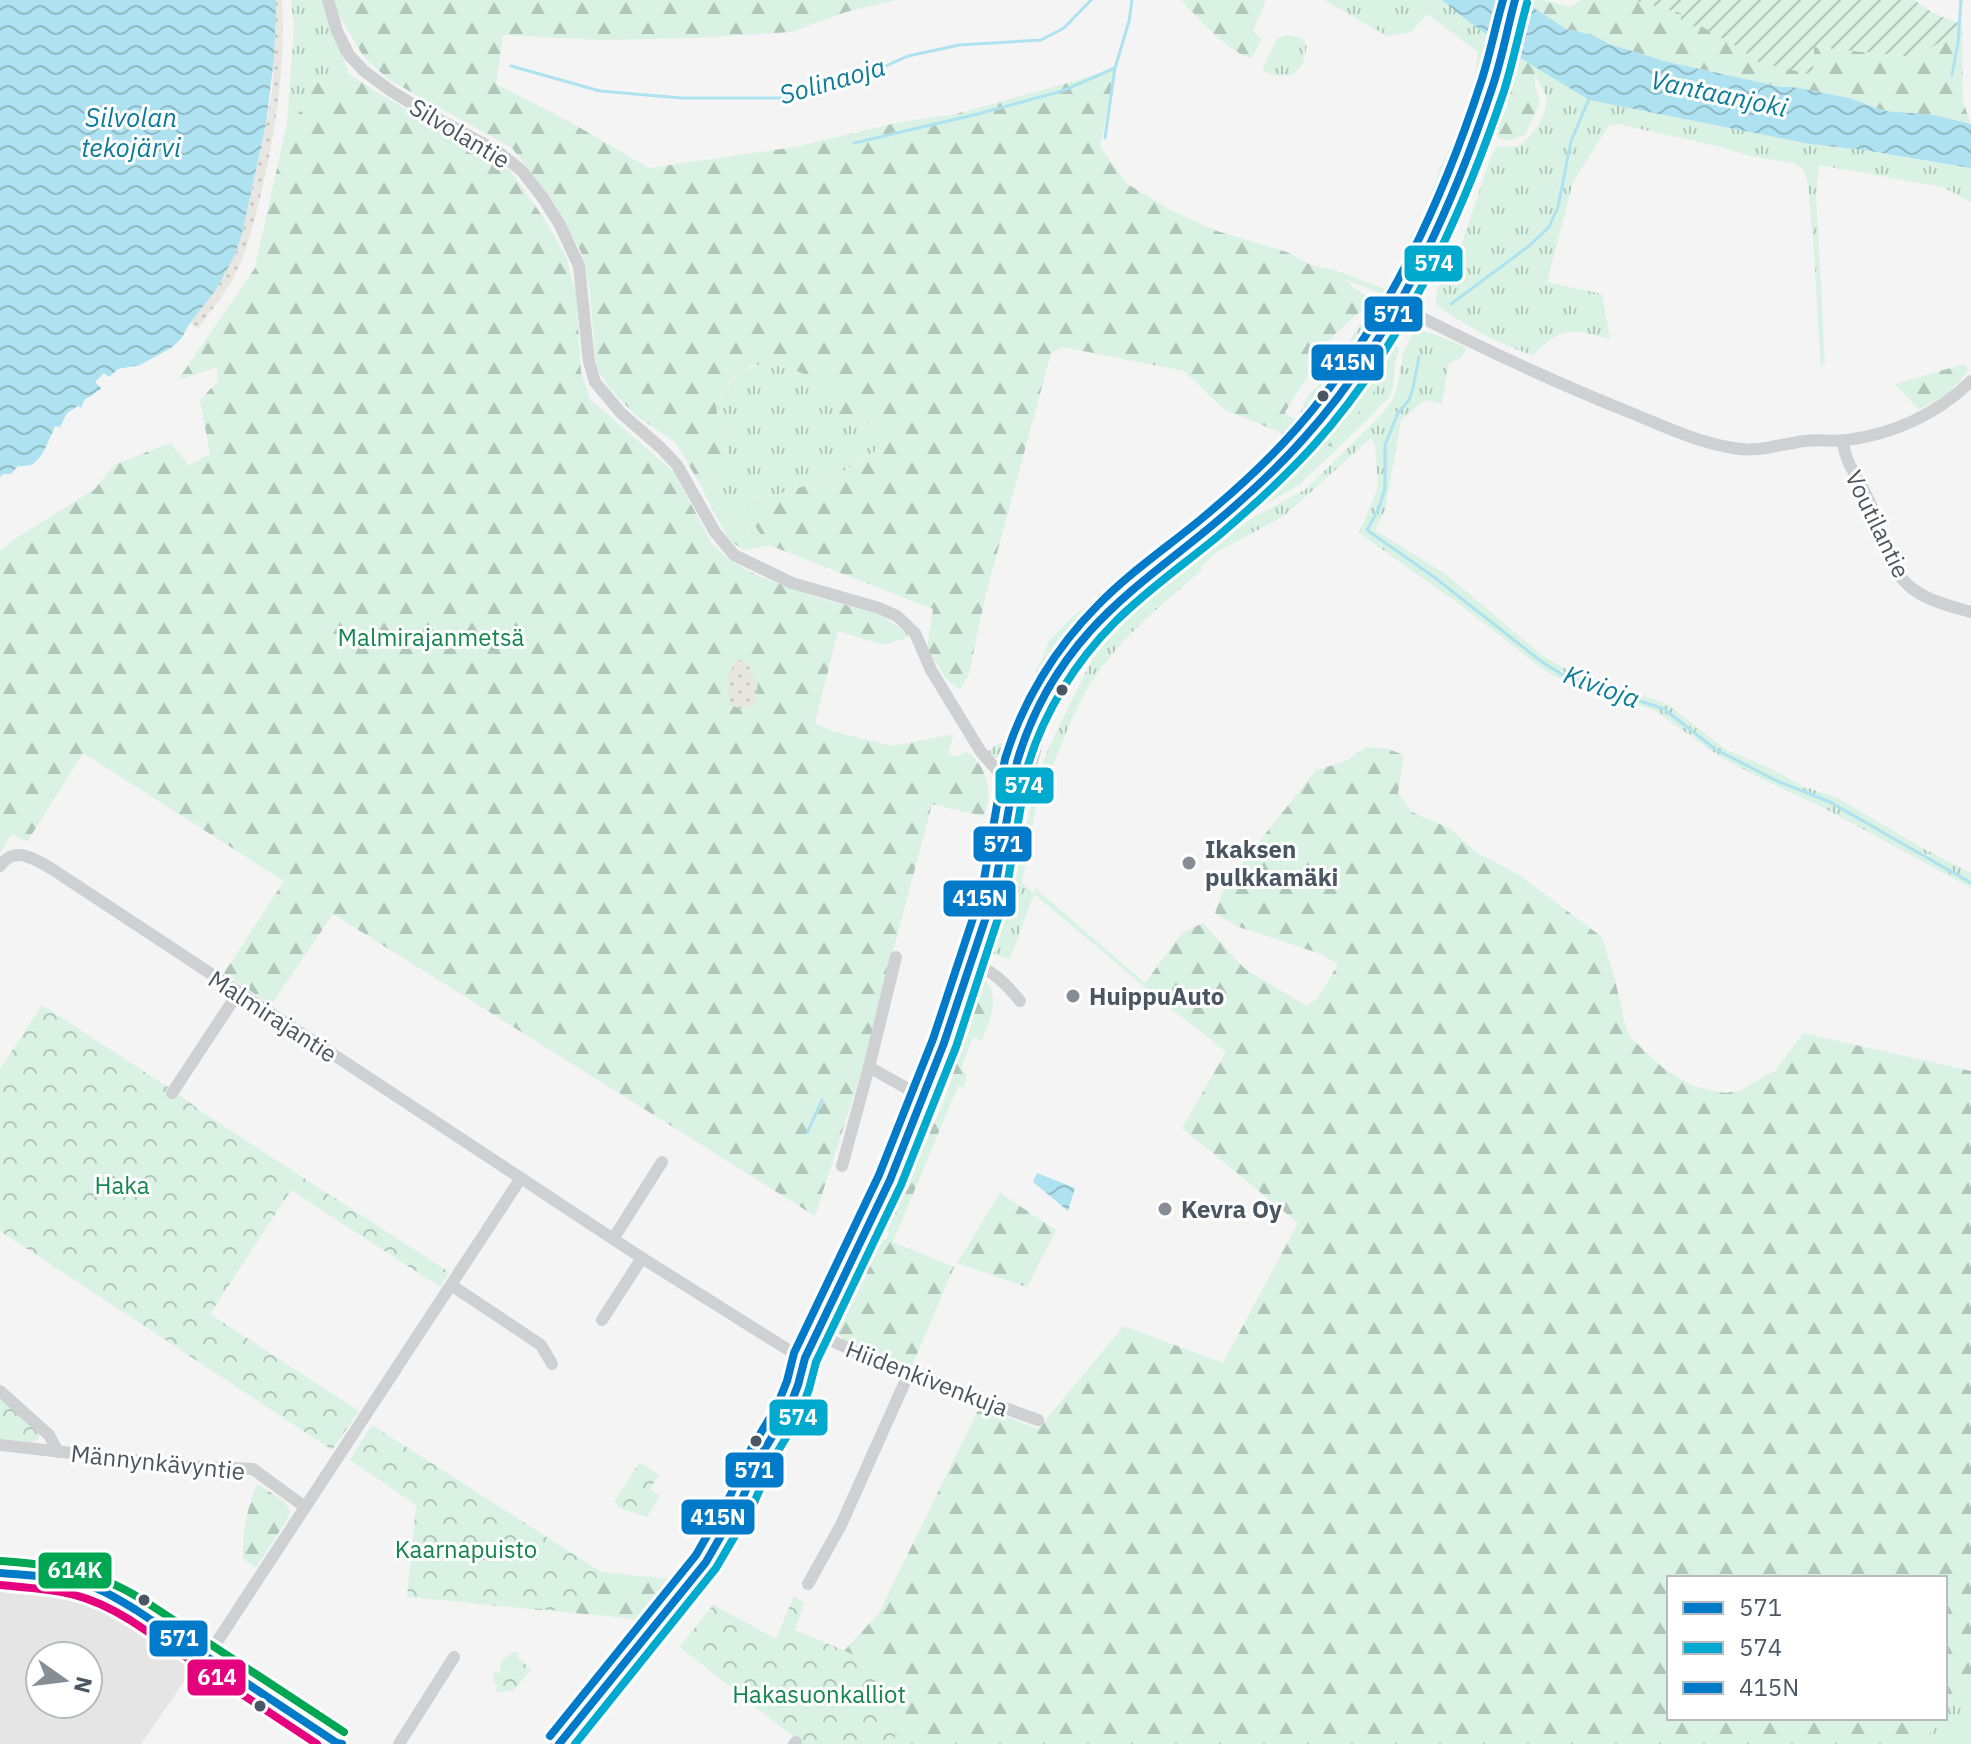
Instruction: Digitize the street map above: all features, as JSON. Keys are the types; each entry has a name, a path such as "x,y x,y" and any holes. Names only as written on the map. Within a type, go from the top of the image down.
{"main road":[{"path":"559,1744 706,1562 742,1499 761,1455 788,1411 805,1358 890,1180 924,1098 1011,845 1020,776 1048,694 1070,655 1113,605 1244,498 1296,447 1347,384 1397,305 1437,228 1489,97 1515,0"}],"street":[{"name":"Silvolantie","path":"328,0 337,31 349,55 364,71 427,113 497,151 522,171 543,198 579,266 589,362 595,382 621,413 677,465 709,521 734,555 792,583 897,616 915,633 931,670 981,752 996,769 1020,776"},
{"path":"1397,305 1564,386 1716,445 1736,449 1759,450 1805,441 1843,441 1867,437 1918,419 1939,407 1971,381"},
{"name":"Voutilantie","path":"1843,441 1844,454 1872,506 1896,572 1910,589 1924,597 1971,612"},
{"name":"Malmirajantie","path":"0,866 16,854 25,855 52,869 642,1258 805,1358"},
{"path":"842,1166 896,957"},
{"path":"971,963 986,967 1020,1001"},
{"path":"172,1093 238,993"},
{"path":"869,1067 924,1098"},
{"path":"613,1239 662,1162"},
{"path":"207,1657 521,1178"},
{"path":"602,1320 642,1258"},
{"path":"451,1285 541,1345 552,1364"},
{"name":"Hiidenkivenkuja","path":"816,1334 909,1373 1038,1420"},
{"path":"808,1584 841,1525 909,1373"},
{"path":"0,1391 49,1435 58,1452"},
{"name":"Männynkävyntie","path":"0,1445 187,1466 253,1469 305,1507"},
{"path":"0,1573 57,1578 95,1588 136,1610 339,1744"},
{"path":"399,1744 454,1657"}],"shaded area":[{"path":"0,1590 80,1600 115,1617 192,1667 141,1744 0,1744"}],"green space":[{"path":"291,0 323,0 349,74 317,83 302,110 287,123 294,29"},
{"path":"333,0 896,0 846,12 791,32 600,40 503,35 496,84 649,168 795,147 900,122 956,114 1114,70 1100,146 1126,183 1172,211 1217,231 1287,252 1311,265 1335,270 1370,303 1334,335 1285,412 1282,433 1225,410 1184,371 1063,347 1051,353 986,594 968,677 960,689 947,680 927,648 933,609 769,545 744,550 730,541 716,516 733,520 759,539 763,538 746,512 752,497 775,495 835,477 888,443 877,426 833,413 836,389 789,369 752,366 741,371 716,401 717,415 727,437 728,458 709,481 700,484 675,442 639,418 609,388 596,367 590,292 581,252 553,201 512,148 388,79 364,57"},
{"path":"1181,0 1266,0 1253,31 1262,39 1251,59 1222,41"},
{"path":"1324,0 1442,0 1495,41 1458,153 1423,234 1390,297 1344,279 1335,270 1387,290 1411,236 1423,218 1440,168 1462,122 1474,85 1478,52 1427,14 1411,32 1387,36"},
{"path":"1531,0 1570,7 1581,0 1633,0 1681,13 1758,62 1813,74 1814,47 1915,57 1962,29 1963,102 1971,124 1934,115 1885,111 1849,98 1781,87 1668,62 1609,44 1593,35 1566,29 1530,4"},
{"path":"1633,0 1914,0 1933,13 1963,25 1962,29 1915,57 1814,47 1813,75 1758,62 1701,26 1681,27 1681,13"},
{"path":"1289,35 1301,38 1307,45 1303,63 1294,74 1280,76 1262,71 1277,38"},
{"path":"1517,56 1536,67 1535,86 1540,102 1525,135 1507,141 1496,133"},
{"path":"1536,67 1589,100 1810,144 1971,168 1971,202 1943,187 1819,165 1816,195 1825,364 1821,370 1814,251 1804,170 1794,163 1750,156 1618,124 1609,125 1573,182 1547,282 1602,294 1610,339 1568,332 1552,339 1533,355 1483,334 1436,305 1437,290 1459,251 1492,154 1497,146 1515,147 1522,143 1542,117 1546,97"},
{"name":"Malmirajanmetsä","path":"349,74 485,152 513,174 566,257 576,293 581,372 590,399 674,472 712,544 730,560 758,576 818,598 876,613 912,636 883,645 838,631 815,723 834,732 893,746 954,734 948,753 955,757 966,752 979,763 983,772 988,800 983,816 932,804 861,1073 815,1216 333,914 271,1005 224,973 284,881 83,753 27,842 12,834 0,853 0,551 95,489 114,465 170,443 189,465 210,454 200,400 218,381 217,367 178,380 255,268 287,123 302,110 316,83"},
{"path":"1499,93 1484,151 1454,227 1462,193"},
{"path":"1357,291 1374,299 1379,307 1354,351 1314,401 1317,406 1305,427 1259,475 1090,620 1048,678 1019,744 1007,747 1001,759 990,757 986,753 998,744 1007,743 1049,641 1071,618 1225,497 1252,472 1282,434 1285,412 1298,419 1307,396 1334,365 1367,314 1370,303"},
{"path":"1413,333 1432,333 1466,349 1462,357 1449,363 1442,404 1425,400 1401,420 1385,510 1375,530 1447,575 1543,656 1562,667 1667,704 1725,749 1802,786 1838,798 1971,873 1971,888 1822,807 1722,758 1654,710 1558,678 1544,670 1459,604 1359,533 1378,487 1375,445 1371,438 1284,516 1220,550 1122,643 1083,696 1046,782 1038,775 1095,654 1111,633 1223,538 1306,489 1392,401 1403,354"},
{"path":"1389,339 1399,348 1390,396 1299,485 1239,519 1130,605 1092,646 1071,687 1066,685 1076,659 1091,638 1127,601 1264,489 1316,436"},
{"path":"765,363 804,372 837,389 833,413 877,426 889,442 835,477 775,495 752,497 764,538 759,539 734,520 716,516 700,484 709,481 719,471 727,437 717,415 716,401 741,371"},
{"path":"1964,364 1969,370 1950,392 1919,410 1895,384"},
{"path":"1374,367 1386,369 1383,379 1333,447 1325,445 1320,433"},
{"path":"1367,747 1388,749 1404,755 1398,793 1412,812 1449,828 1476,852 1519,875 1602,937 1631,1038 1662,1067 1691,1085 1726,1093 1742,1090 1775,1071 1803,1033 1971,1071 1971,1675 1947,1709 1947,1576 1667,1576 1667,1720 1940,1720 1922,1744 803,1744 680,1647 713,1605 776,1639 794,1630 844,1651 879,1613 980,1406 1038,1429 1124,1326 1223,1363 1298,1223 1182,1128 1226,1052 1034,894 1035,888 1145,983 1182,933 1203,923 1245,969 1307,1006 1318,998 1338,964 1321,954 1236,926 1215,913 1225,885 1316,770 1344,762"},
{"path":"1035,785 1042,790 1037,801 1022,883 1034,894 1010,959 994,955 994,951 1011,900"},
{"path":"984,979 993,1001 988,1025 982,1041 973,1037 961,1069 967,1074 964,1087 958,1086 893,1242 954,1267 912,1366 844,1340 836,1331 882,1239 886,1240 889,1233 886,1231 944,1101"},
{"name":"Haka","path":"42,1005 449,1272 440,1287 291,1190 210,1314 359,1411 332,1450 0,1231 0,1069"},
{"path":"1000,1193 1056,1230 1027,1287 957,1263"},
{"path":"0,1398 39,1431 39,1438 32,1443 0,1439"},
{"name":"Kaarnapuisto","path":"372,1425 601,1572 575,1612 407,1597 416,1505 350,1460"},
{"path":"641,1463 659,1475 650,1489 660,1496 647,1517 622,1509 614,1502"},
{"path":"257,1484 284,1501 290,1511 256,1568 243,1559 246,1521"},
{"path":"491,1502 601,1572 670,1579 637,1619 467,1603"},
{"name":"Hakasuonkalliot","path":"794,1596 804,1603 795,1630 904,1676 894,1744 803,1744 680,1647 713,1605 776,1639"},
{"path":"512,1652 519,1653 518,1658 531,1669 513,1691 499,1692 496,1690 498,1685 493,1682 494,1673 500,1673 501,1662"},
{"path":"1971,1675 1971,1744 1922,1744 1940,1720 1947,1720 1947,1709"}],"sand":[{"path":"275,0 282,0 281,76 259,202 247,247 236,273 198,329 190,323 215,291 234,257 242,234 272,91"},
{"path":"745,660 758,684 755,703 744,709 732,706 728,688 736,661"}],"water":[{"name":"Silvolan tekojärvi","path":"0,0 275,0 276,6 266,124 242,234 234,257 215,291 181,339 171,348 140,365 118,369 109,377 104,373 95,382 102,389 85,399 81,408 78,406 67,413 60,427 55,426 35,462 18,466 11,474 0,477"},
{"name":"Vantaanjoki","path":"1442,0 1523,0 1566,29 1593,35 1609,44 1668,62 1781,87 1849,98 1885,111 1934,115 1971,124 1971,168 1810,144 1589,100 1517,56"},
{"path":"1037,1173 1075,1188 1068,1211 1033,1182"}],"waterway":[{"name":"Solinaoja","path":"511,66 600,91 681,98 787,98 857,79 908,56 959,45 1041,40 1064,28 1091,0"},
{"path":"1105,138 1115,68 1132,0"},
{"path":"1952,75 1961,0"},
{"path":"854,143 1062,91 1115,68"},
{"name":"Kivioja","path":"1451,304 1529,246 1549,227 1558,207 1571,141 1589,99"},
{"name":"Kivioja","path":"1419,357 1409,400 1398,413 1385,445 1385,488 1367,530 1563,675 1664,709 1715,749 1777,781 1830,802 1971,883"},
{"path":"807,1133 822,1100"}],"transit line":[{"name":"415N","path":"550,1736 696,1555 777,1406 794,1353 879,1175 933,1039 982,891 1005,759 1031,696 1068,639 1098,605 1263,464 1297,428 1356,350 1428,220 1481,82 1503,0"},
{"name":"571","path":"559,1744 706,1562 742,1499 761,1455 788,1411 805,1358 890,1180 944,1043 994,893 1017,762 1046,692 1078,645 1103,617 1271,473 1337,399 1366,359 1416,272 1458,181 1496,77 1515,0"},
{"name":"574","path":"575,1744 716,1568 799,1416 816,1362 901,1185 956,1047 1005,897 1028,765 1052,707 1087,653 1115,622 1279,481 1314,445 1375,366 1427,278 1469,185 1504,91 1527,3"},
{"name":"614K","path":"1,1561 74,1570 124,1589 344,1732"},
{"name":"571","path":"0,1573 61,1579 96,1588 136,1610 342,1744"},
{"name":"614","path":"0,1585 68,1593 113,1610 317,1744"}],"place":[{"name":"Ikaksen pulkkamäki","path":"1189,863"},
{"name":"HuippuAuto","path":"1073,996"},
{"name":"Kevra Oy","path":"1165,1209"}]}
